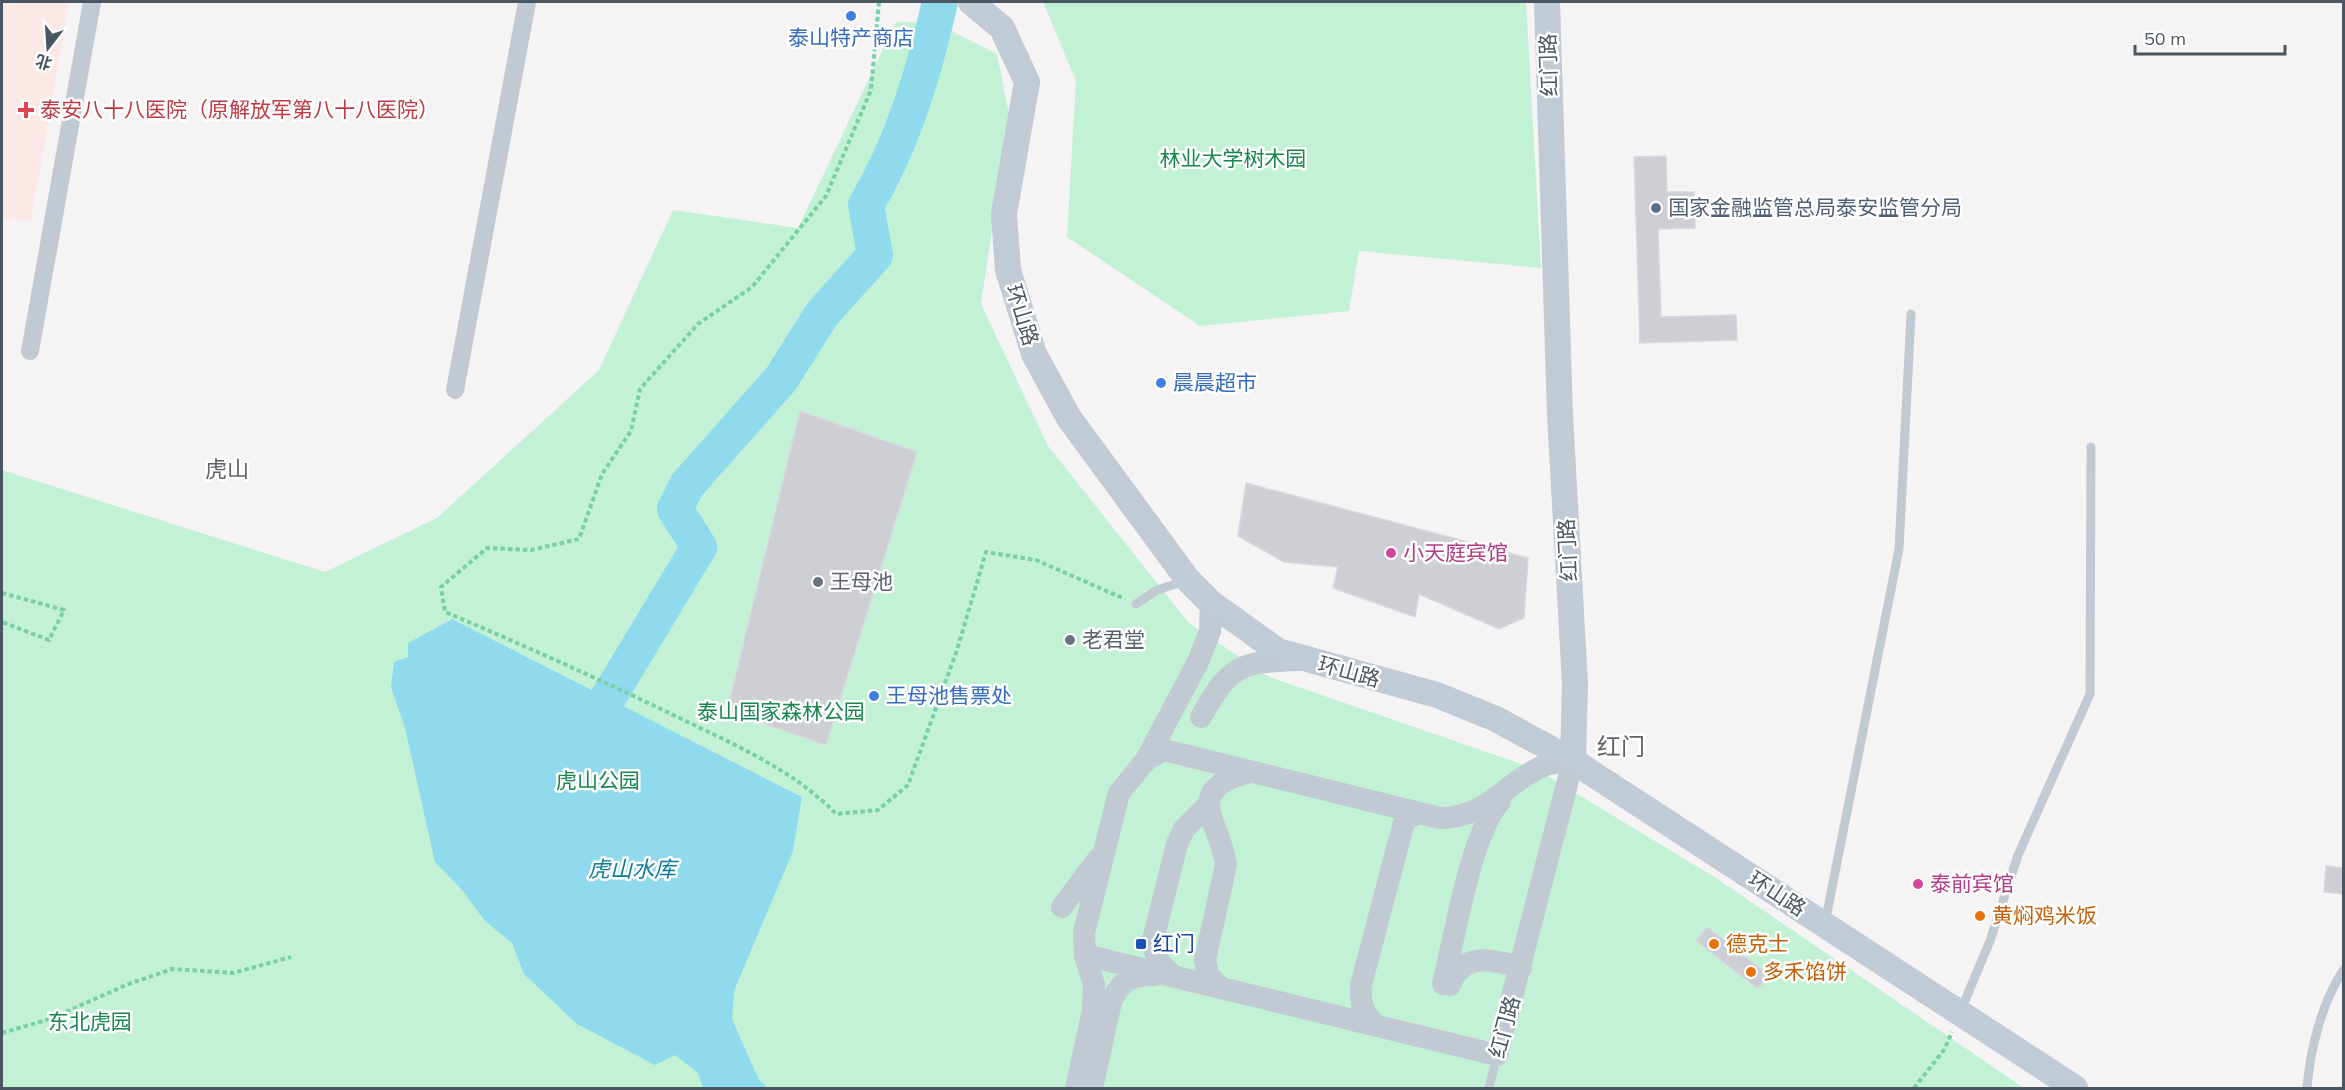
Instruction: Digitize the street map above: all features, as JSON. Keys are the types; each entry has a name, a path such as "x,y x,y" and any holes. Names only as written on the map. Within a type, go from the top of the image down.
{"main road":[{"name":"环山路","path":"971,2 1002,28 1027,82 1004,214 1008,270 1034,354 1069,418 1188,580 1211,603 1278,651 1437,695 1496,718 1573,761 2075,1089"},
{"name":"红门路","path":"1547,2 1560,415 1575,684 1573,761"}],"street":[{"path":"30,351 92,2"},
{"path":"455,390 527,2"},
{"path":"1076,1089 1093,1010 1094,985 1084,955 1083,933 1119,793 1146,760 1198,662 1210,632 1211,603"},
{"path":"1200,717 1212,696 1229,676 1246,664 1307,660"},
{"path":"1146,760 1164,750 1417,814 1458,818 1476,812 1509,790"},
{"path":"1521,967 1480,960 1468,962 1458,968 1447,984 1484,827 1491,812 1522,778 1543,765 1573,761"},
{"name":"红门路","path":"1497,1055 1573,761"},
{"path":"1219,986 1208,975 1205,960 1226,865 1224,849 1210,818 1208,805 1212,791 1225,779 1249,772"},
{"path":"1172,975 1159,963 1154,954 1153,940 1177,844 1184,829 1208,805"},
{"path":"1374,1024 1364,1013 1361,985 1403,826 1407,818 1417,814"},
{"path":"1062,907 1091,871 1106,845"},
{"path":"1084,955 1497,1055"},
{"path":"1092,1089 1111,1002 1117,989 1135,975 1172,975"}],"lane":[{"path":"1824,926 1899,549 1911,314"},
{"path":"1960,1012 1990,941 2018,855 2090,694 2091,447"},
{"path":"1136,604 1157,590 1188,580"},
{"path":"2307,1089 2315,1039 2327,1003 2343,969"},
{"name":"红门路","path":"1489,1089 1497,1055"}],"path":[{"path":"879,2 871,90 826,196 752,287 698,324 639,389 632,431 602,474 579,539 531,550 487,548 441,587 445,612 629,692 782,772 816,793 836,814 878,810 908,785 957,650 986,552 1036,560 1136,604"},
{"path":"2,592 64,610 49,640 2,622"},
{"path":"2,1033 50,1019 172,969 233,973 291,957"},
{"path":"1914,1089 1944,1050 1960,1012"}],"shaded area":[{"name":"泰安八十八医院（原解放军第八十八医院）","path":"2,2 69,2 31,220 2,219"}],"green space":[{"name":"林业大学树木园","path":"1043,2 1526,2 1541,268 1359,251 1349,311 1200,326 1067,237 1076,81"},
{"name":"泰山国家森林公园","path":"896,22 935,23 997,54 1009,114 981,304 1048,446 1189,623 1269,677 1536,769 1716,878 2024,1088 2,1088 2,470 325,572 437,518 599,370 673,210 798,228"}],"water":[{"name":"虎山水库","path":"452,619 802,797 793,851 734,991 732,1019 759,1080 768,1088 703,1088 698,1073 675,1055 655,1065 577,1024 524,974 512,943 485,921 463,891 435,862 405,728 391,687 394,662 408,657 408,643"}],"building":[{"path":"1666,156 1667,192 1694,192 1695,228 1658,229 1661,317 1736,315 1737,340 1640,343 1634,157"},
{"name":"王母池","path":"800,411 917,452 826,745 727,711"},
{"name":"小天庭宾馆","path":"1246,483 1528,558 1524,618 1499,629 1419,594 1415,617 1333,588 1338,567 1284,562 1238,536"},
{"path":"2326,866 2343,868 2343,894 2324,892"},
{"path":"1707,927 1769,975 1758,989 1696,941"}],"waterway":[{"path":"608,698 699,547 675,509 687,485 781,379 822,314 875,255 866,205 891,157 911,106 940,2"}],"place":[{"name":"泰山特产商店","path":"851,16"},
{"name":"泰安八十八医院（原解放军第八十八医院）","path":"26,110"},
{"name":"国家金融监管总局泰安监管分局","path":"1656,208"},
{"name":"晨晨超市","path":"1161,383"},
{"name":"小天庭宾馆","path":"1391,553"},
{"name":"王母池","path":"818,582"},
{"name":"老君堂","path":"1070,640"},
{"name":"王母池售票处","path":"874,696"},
{"name":"泰前宾馆","path":"1918,884"},
{"name":"黄焖鸡米饭","path":"1980,916"},
{"name":"红门","path":"1141,944"},
{"name":"德克士","path":"1714,944"},
{"name":"多禾馅饼","path":"1751,972"}],"district":[{"name":"虎山","path":"227,469"},
{"name":"红门","path":"1621,747"}],"park label":[{"name":"虎山公园","path":"598,781"},
{"name":"东北虎园","path":"90,1022"}]}
